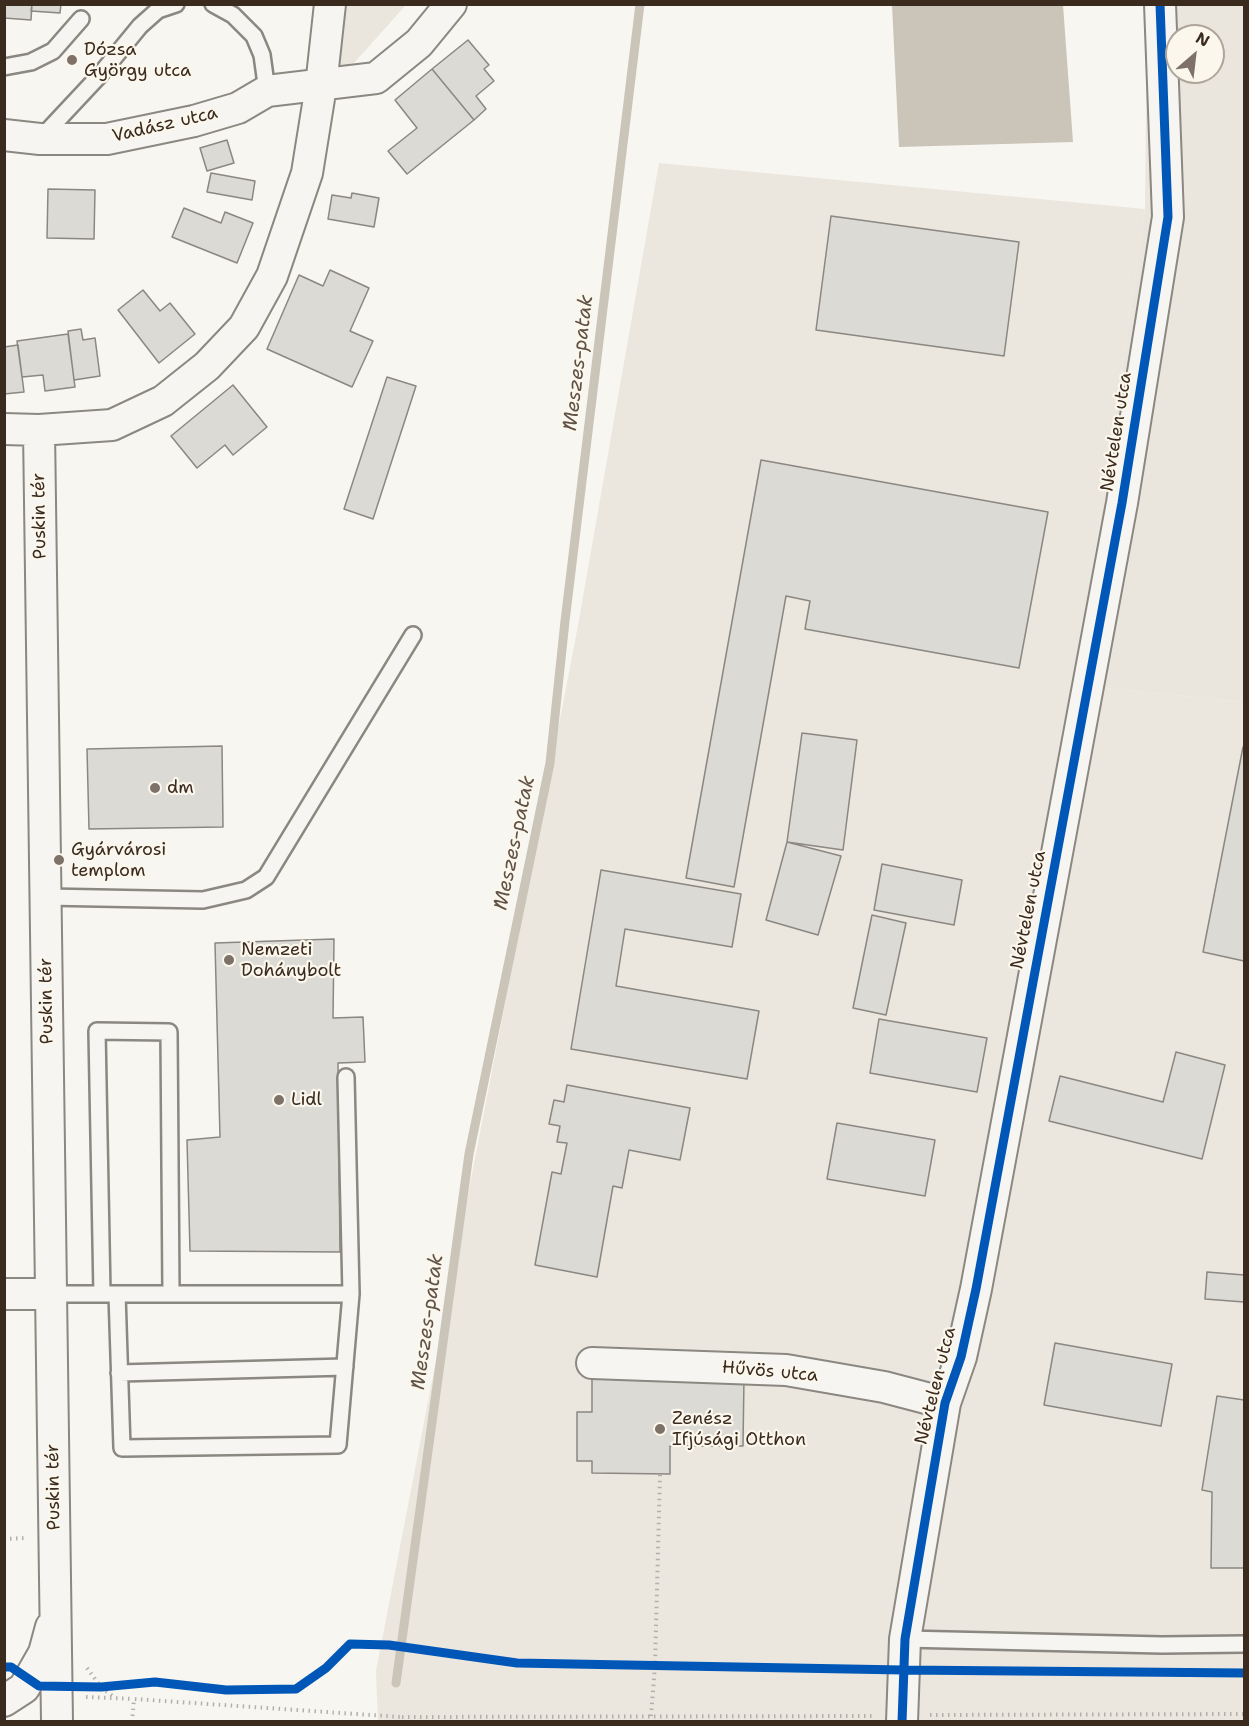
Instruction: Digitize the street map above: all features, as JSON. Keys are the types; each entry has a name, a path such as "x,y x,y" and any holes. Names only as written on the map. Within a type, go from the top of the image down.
{"street":[{"path":"4,429 39,430 112,425 163,401 207,366 244,327 272,276 307,173 321,86 330,4"},
{"name":"Vadász utca","path":"4,135 40,139 106,139 238,108 267,91 376,78 419,43 451,4"},
{"name":"Névtelen utca","path":"901,1719 905,1639 945,1403 961,1357 976,1289 1122,503 1168,218 1160,4"},
{"name":"Puskin tér","path":"39,430 57,1722"},
{"path":"4,1294 51,1294"},
{"name":"Hűvös utca","path":"592,1362 786,1370 884,1387 945,1403"},
{"name":"Puskin tér","path":"4,1701 24,1688 44,1653 56,1607"}],"lane":[{"path":"40,139 99,76 140,26 158,10 176,4"},
{"path":"213,4 233,15 254,36 262,55 267,91"},
{"path":"4,67 31,62 53,51 81,19"},
{"path":"46,897 203,900 246,890 266,877 413,635"},
{"path":"171,1294 169,1032 97,1031 109,1294 119,1373 122,1448 338,1445 351,1293 346,1077"},
{"path":"51,1294 351,1293"},
{"path":"119,1373 345,1367"},
{"path":"905,1639 1162,1646 1245,1644"}],"path":[{"path":"651,1716 655,1666 660,1474"},
{"path":"4,1539 29,1538"},
{"path":"644,1666 667,1666"},
{"path":"57,1687 111,1686"},
{"path":"132,1722 134,1699 401,1719 651,1716 901,1719 1245,1714"}],"shaded area":[{"path":"346,5 406,5 336,83"},
{"path":"892,5 1063,5 1073,142 899,147"},
{"path":"1147,5 1244,5 1244,702 1076,685 1145,209"},
{"path":"659,163 1145,209 1076,685 1244,702 1244,1721 378,1722 376,1671 577,631"}],"building":[{"path":"4,4 32,4 31,20 4,18"},
{"path":"32,4 61,4 60,13 31,11"},
{"path":"468,40 489,65 484,69 494,81 476,96 486,109 474,120 432,69"},
{"path":"432,69 474,120 407,174 388,151 417,128 395,100"},
{"path":"227,140 234,163 207,171 200,148"},
{"path":"211,173 255,181 252,200 207,192"},
{"path":"48,189 95,190 94,239 47,238"},
{"path":"352,193 379,198 374,227 328,219 332,195 351,198"},
{"path":"184,208 221,223 225,212 253,223 237,263 172,237"},
{"path":"831,216 1019,242 1004,356 816,330"},
{"path":"330,270 369,288 350,331 373,341 352,387 267,349 299,275 323,286"},
{"path":"143,290 160,311 170,303 195,334 159,363 118,310"},
{"path":"81,329 83,340 95,338 100,376 74,380 68,331"},
{"path":"68,334 75,387 45,391 43,375 22,377 17,341"},
{"path":"18,345 24,392 4,394 4,347"},
{"path":"387,377 416,386 373,519 344,509"},
{"path":"233,385 267,427 233,455 225,445 197,468 171,436"},
{"path":"761,460 1048,512 1019,668 805,629 810,601 786,596 734,887 686,878"},
{"path":"802,733 857,740 843,850 787,842"},
{"name":"dm","path":"222,746 223,827 89,829 87,749"},
{"path":"1244,747 1244,961 1203,952"},
{"path":"787,842 841,856 818,935 766,920"},
{"path":"882,864 962,880 954,925 874,910"},
{"path":"601,870 741,894 732,947 625,929 616,986 759,1011 747,1079 571,1049"},
{"path":"872,915 906,923 886,1015 853,1008"},
{"name":"Lidl","path":"334,939 333,1018 363,1017 365,1062 338,1063 340,1252 190,1251 187,1140 220,1137 215,943"},
{"path":"879,1019 987,1038 977,1092 870,1073"},
{"path":"1176,1052 1225,1065 1202,1159 1049,1121 1060,1076 1163,1102"},
{"path":"567,1085 690,1108 680,1160 629,1150 622,1188 613,1186 597,1277 535,1265 552,1172 561,1174 567,1143 557,1142 560,1126 549,1124 554,1100 564,1102"},
{"path":"837,1123 935,1140 925,1196 827,1179"},
{"path":"1207,1272 1244,1275 1244,1302 1205,1299"},
{"path":"1055,1343 1172,1364 1161,1426 1044,1405"},
{"name":"Zenész Ifjúsági Otthon","path":"592,1377 744,1377 743,1446 670,1446 670,1474 592,1473 592,1461 577,1461 577,1412 592,1412"},
{"path":"1217,1396 1244,1400 1244,1568 1211,1568 1212,1492 1202,1490"}],"waterway":[{"name":"Meszes-patak","path":"396,1683 469,1154 550,763 565,621 640,4"}],"cycle path":[{"path":"902,1722 905,1639 945,1403 961,1357 976,1289 1122,503 1168,217 1160,4"},
{"path":"4,1667 11,1667 39,1686 101,1687 155,1682 226,1690 296,1689 326,1668 350,1644 389,1645 517,1663 1244,1673"}],"place":[{"name":"Dózsa György utca","path":"72,60"},
{"name":"dm","path":"155,788"},
{"name":"Gyárvárosi templom","path":"59,860"},
{"name":"Nemzeti Dohánybolt","path":"229,960"},
{"name":"Lidl","path":"279,1100"},
{"name":"Zenész Ifjúsági Otthon","path":"660,1429"}]}
